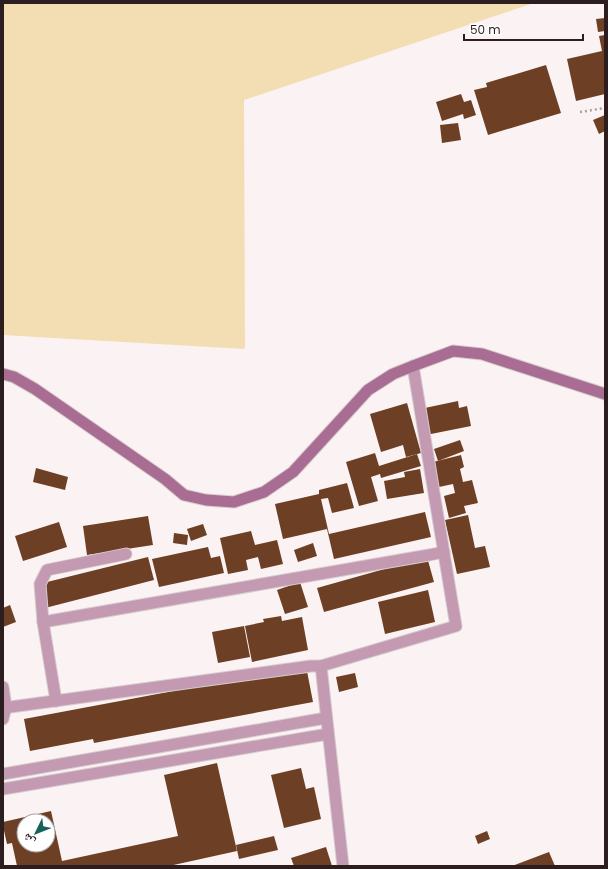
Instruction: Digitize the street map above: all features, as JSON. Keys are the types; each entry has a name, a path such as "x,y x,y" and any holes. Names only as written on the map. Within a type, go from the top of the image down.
{"main road":[{"path":"3,374 14,377 35,389 164,479 184,495 206,500 234,502 264,492 293,472 368,390 393,374 453,351 482,354 605,394"}],"street":[{"path":"5,708 311,666 321,666 456,626 413,366"},
{"path":"43,622 444,552"},
{"path":"56,701 43,622 40,584 47,570 126,554"},
{"path":"321,666 343,866"},
{"path":"3,687 5,708 3,719"},
{"path":"3,774 326,718"},
{"path":"3,789 328,734"}],"path":[{"path":"580,112 605,108"}],"shaded area":[{"path":"3,3 534,3 244,100 244,349 3,335"}],"building":[{"path":"605,18 605,31 598,32 596,19"},
{"path":"605,35 605,94 576,101 567,59 602,51 599,36"},
{"path":"546,65 561,113 488,135 474,90 487,87 486,83"},
{"path":"461,94 464,102 471,100 476,115 464,119 463,114 442,121 436,102"},
{"path":"605,115 605,131 599,134 593,120"},
{"path":"458,123 461,140 442,143 440,125"},
{"path":"458,401 459,408 467,406 471,426 426,435 420,409"},
{"path":"407,403 421,453 406,457 403,445 381,452 370,414"},
{"path":"460,440 464,451 438,461 434,449"},
{"path":"375,453 379,466 417,454 421,466 381,478 380,474 371,477 378,501 359,506 346,462"},
{"path":"461,455 464,467 460,469 463,482 472,480 478,503 464,506 466,513 449,518 444,496 455,493 453,484 439,487 433,462"},
{"path":"36,468 68,477 65,490 33,482"},
{"path":"420,469 424,493 387,499 384,481 405,477 404,472"},
{"path":"347,483 354,508 332,513 328,498 321,499 329,534 425,512 431,537 334,559 327,529 283,539 275,504 319,494 319,490"},
{"path":"468,515 475,548 485,546 490,567 457,574 445,520"},
{"path":"148,516 153,545 87,555 83,526"},
{"path":"59,522 67,547 23,561 15,536"},
{"path":"203,524 207,535 191,541 187,529"},
{"path":"251,531 255,545 277,540 283,564 261,569 258,557 246,560 248,570 228,574 220,538"},
{"path":"174,533 188,535 187,545 173,543"},
{"path":"313,543 317,556 298,562 294,550"},
{"path":"208,547 211,558 220,556 224,573 159,587 152,559"},
{"path":"148,557 154,580 45,608 39,584"},
{"path":"427,557 434,582 324,612 317,588"},
{"path":"300,582 308,607 285,614 277,590"},
{"path":"428,590 435,622 385,634 378,602"},
{"path":"10,605 16,622 3,627 3,608"},
{"path":"281,616 282,621 302,617 308,650 252,662 245,626 264,622 263,619"},
{"path":"244,626 250,657 218,663 212,632"},
{"path":"306,666 313,702 94,743 93,739 30,751 24,719"},
{"path":"355,673 358,687 339,692 336,677"},
{"path":"217,763 237,851 169,866 17,866 12,843 7,844 3,822 16,819 16,853 56,853 56,834 62,861 178,836 164,775"},
{"path":"301,768 306,789 314,787 321,819 284,828 271,775"},
{"path":"487,831 490,839 478,844 475,836"},
{"path":"274,836 278,850 239,859 236,845"},
{"path":"326,847 332,866 294,866 291,858"},
{"path":"549,852 555,866 512,866"}]}
